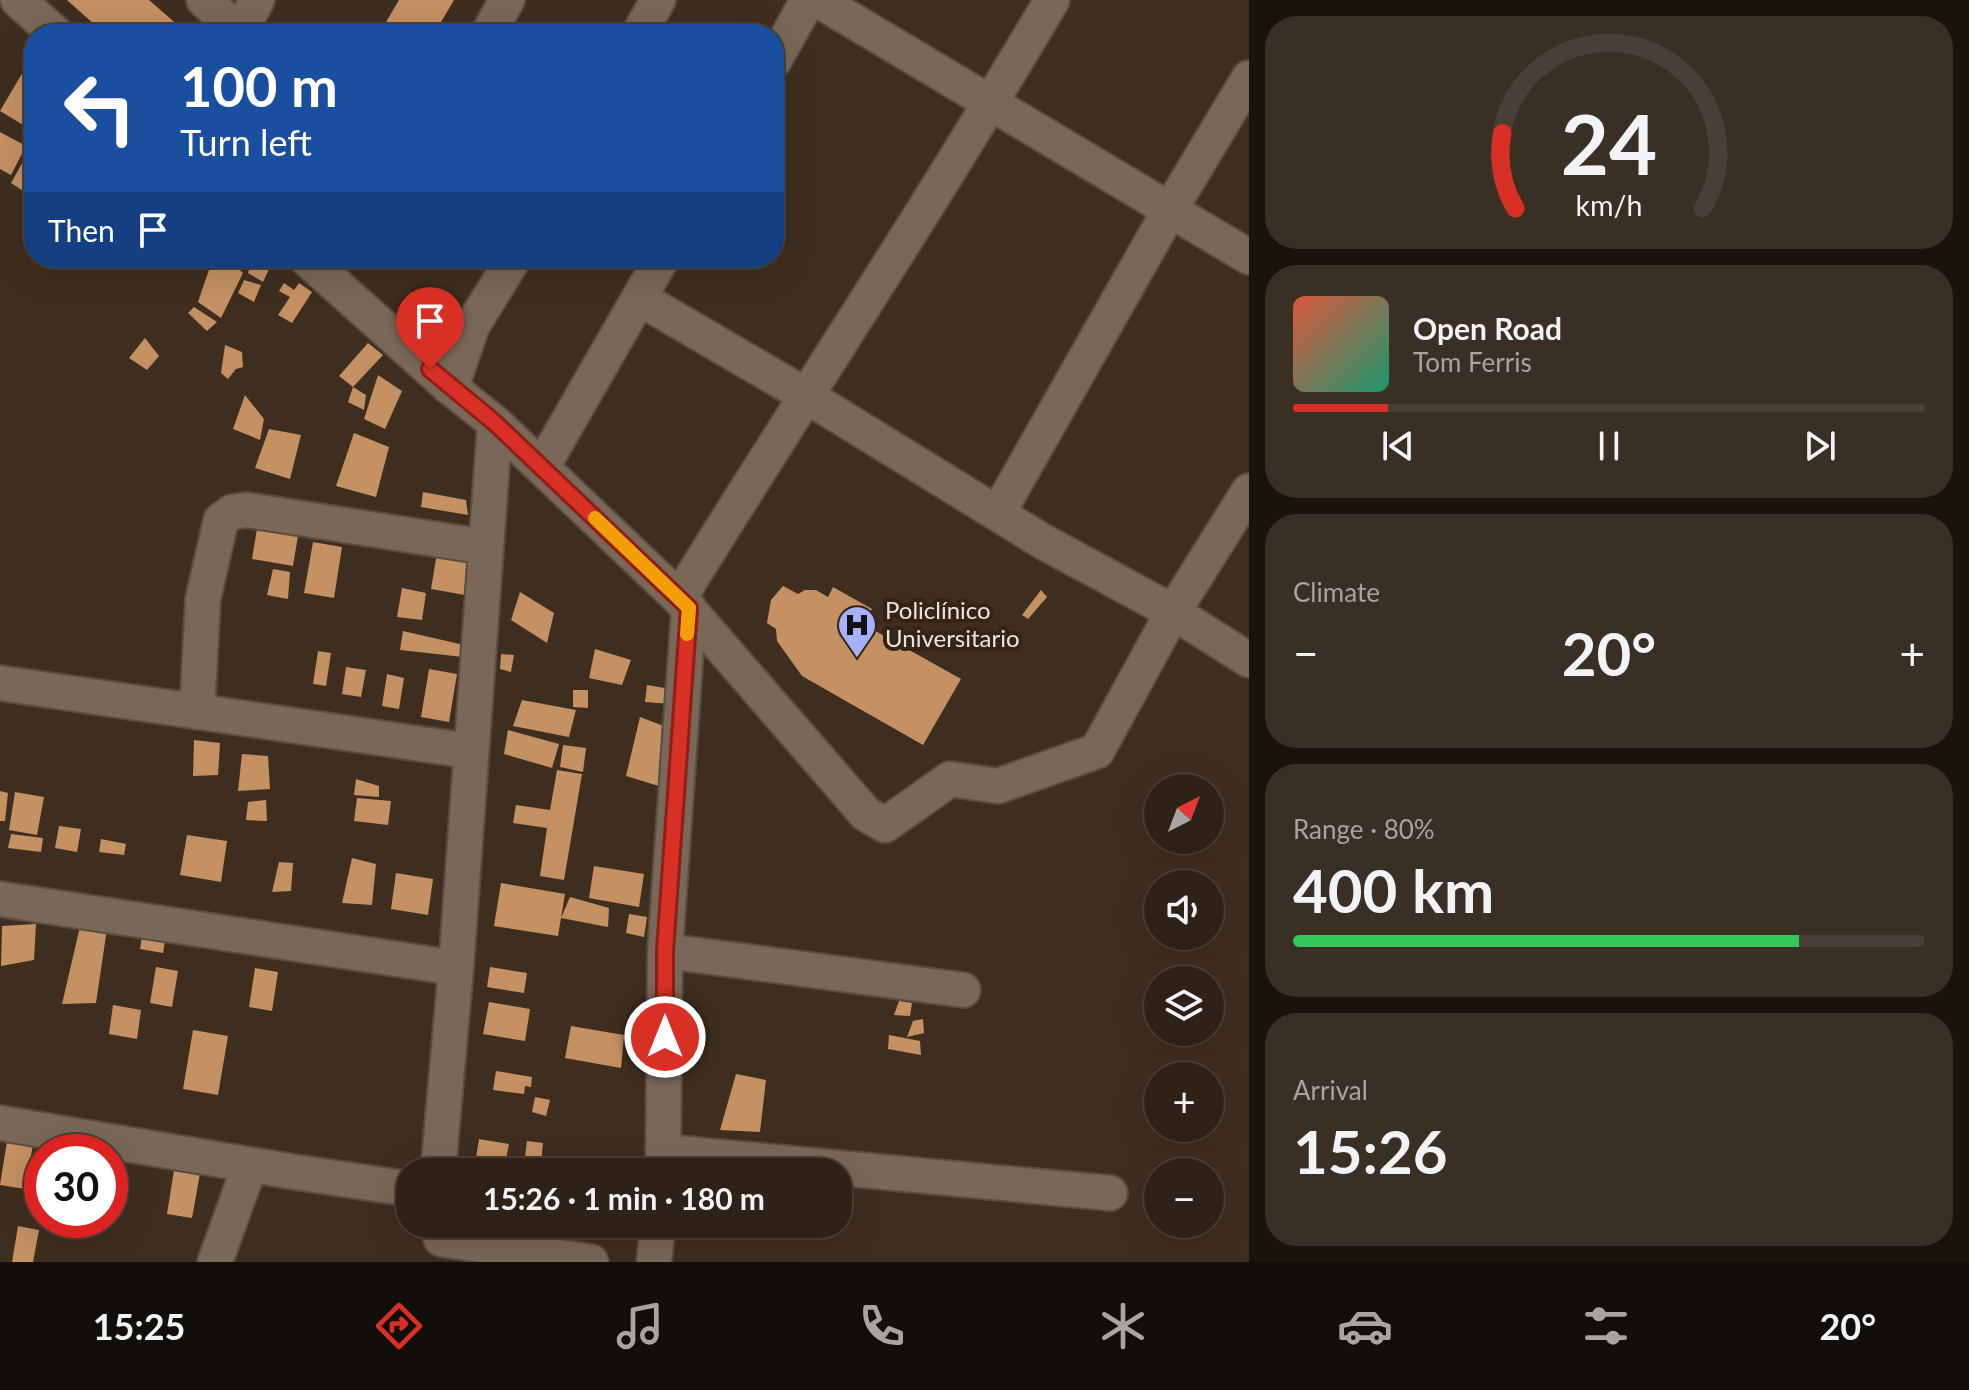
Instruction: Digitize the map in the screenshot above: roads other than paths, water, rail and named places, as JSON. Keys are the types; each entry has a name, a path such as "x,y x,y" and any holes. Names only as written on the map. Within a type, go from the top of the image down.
{"street":[{"path":"18,0 45,24"},
{"path":"204,0 231,24"},
{"path":"245,24 257,0"},
{"path":"494,24 507,0"},
{"path":"645,24 658,0"},
{"path":"784,43 808,0"},
{"path":"818,0 1249,257"},
{"path":"664,1158 665,951 684,603 805,395 991,103 1052,0"},
{"path":"998,513 1171,208 1249,78"},
{"path":"317,268 451,388 495,423 684,603 866,814 885,825 950,779 998,786 1097,751 1173,612 1249,491"},
{"path":"451,388 472,326 508,268"},
{"path":"542,467 656,268"},
{"path":"639,298 805,395 1042,541 1173,612 1249,660"},
{"path":"439,1158 495,423"},
{"path":"197,712 203,599 221,520 232,512 247,510 486,547"},
{"path":"0,683 470,751"},
{"path":"0,899 456,968"},
{"path":"665,951 963,990"},
{"path":"0,1123 396,1187"},
{"path":"215,1262 250,1165"},
{"path":"852,1175 1110,1193"},
{"path":"654,1262 657,1238"},
{"path":"437,1242 591,1262"}],"place":[{"name":"Policlínico Universitario","path":"857,659"}]}
